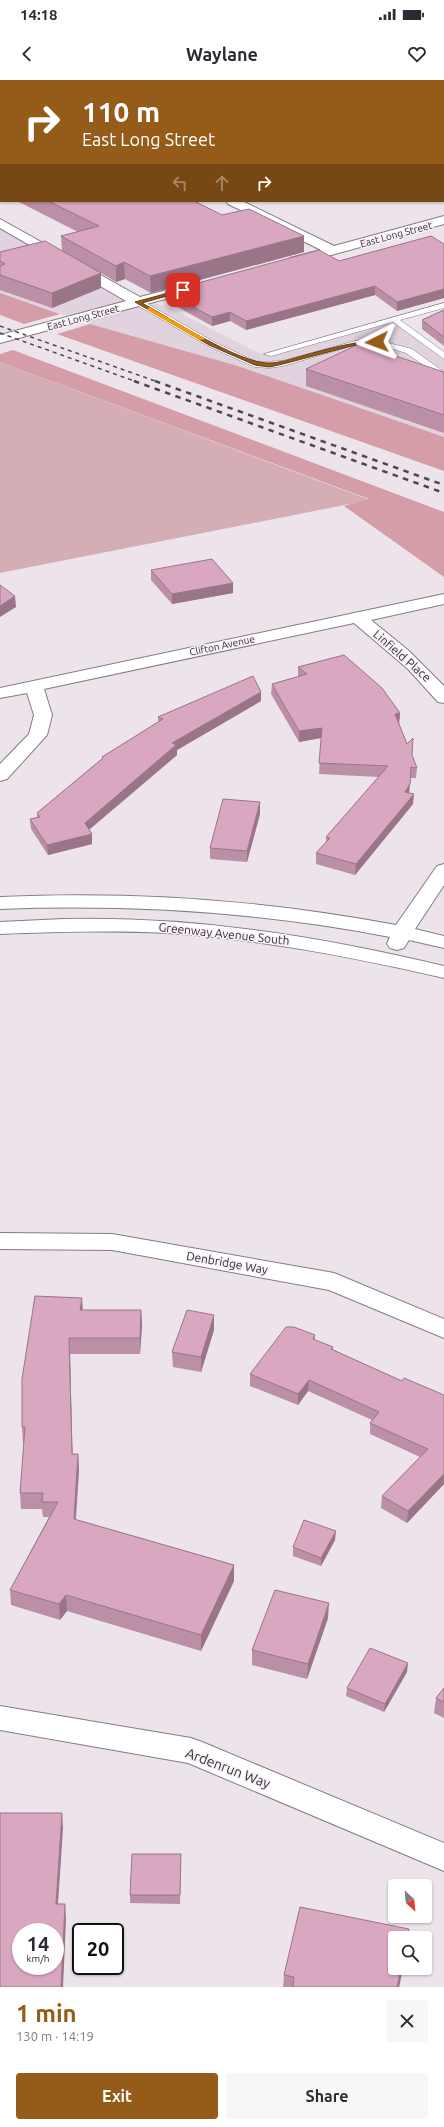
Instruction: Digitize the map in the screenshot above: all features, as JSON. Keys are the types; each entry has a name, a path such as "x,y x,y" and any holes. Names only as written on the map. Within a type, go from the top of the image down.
{"street":[{"path":"234,202 333,251"},
{"name":"East Long Street","path":"280,264 422,232 444,220"},
{"path":"0,224 138,302"},
{"name":"East Long Street","path":"0,339 205,284"},
{"name":"Clifton Avenue","path":"0,693 444,599"},
{"name":"Linfield Place","path":"357,617 415,665 431,680 444,698"},
{"path":"0,776 38,735 43,715 34,686"},
{"path":"390,959 403,931 444,870"},
{"path":"0,903 46,900 131,900 211,904 403,931 444,942"},
{"name":"Greenway Avenue South","path":"0,928 128,925 204,930 275,939 390,959 444,972"},
{"name":"Denbridge Way","path":"0,1241 112,1242 334,1282 444,1328"},
{"name":"Ardenrun Way","path":"0,1718 190,1752 444,1857"}],"lane":[{"path":"138,302 211,344 255,364 276,364 355,343 377,342 396,346 409,351 444,376"},
{"path":"268,354 444,305"},
{"path":"394,319 444,356"},
{"path":"434,369 444,367"}],"shaded area":[{"path":"0,222 135,297 168,307 258,353 267,355 394,320 444,358 444,437 238,366 90,324 0,293"},
{"path":"0,293 60,314 24,324 0,315"},
{"path":"90,324 238,366 444,437 444,471 57,334"},
{"path":"13,350 444,512 444,577 344,506 369,499 0,362 0,354"},
{"path":"0,362 370,500 0,573"}],"building":[{"path":"50,202 196,202 222,215 249,209 304,236 150,276 124,262 116,266 61,236 99,226"},
{"path":"431,236 444,244 444,289 397,302 375,286 246,321 230,312 212,317 165,292 319,250 339,261"},
{"path":"45,241 101,273 52,293 0,275 0,266 5,264 0,261 0,252"},
{"path":"444,310 444,337 422,320"},
{"path":"359,344 444,372 444,415 306,369"},
{"path":"212,559 233,583 172,594 151,570"},
{"path":"0,585 15,596 0,606"},
{"path":"344,655 382,688 400,713 395,714 407,744 413,738 412,755 417,768 411,767 410,784 405,792 414,794 356,864 316,853 330,838 326,837 388,766 319,763 322,728 299,731 272,684 307,674 298,667"},
{"path":"253,676 261,692 172,743 176,745 85,823 92,834 47,845 30,819 40,817 37,813 103,758 102,757 163,719 158,717"},
{"path":"223,799 260,802 247,851 210,848"},
{"path":"35,1296 82,1298 80,1310 141,1310 140,1338 69,1338 72,1454 78,1454 74,1519 234,1565 201,1635 66,1595 59,1604 10,1590 58,1502 42,1502 43,1493 20,1493 25,1427 22,1427 22,1379"},
{"path":"187,1310 214,1315 201,1357 172,1352"},
{"path":"286,1327 294,1327 315,1335 313,1339 333,1347 331,1349 402,1381 404,1378 444,1395 444,1474 408,1511 382,1496 428,1449 370,1423 379,1412 309,1380 298,1394 250,1374"},
{"path":"304,1520 336,1531 321,1558 293,1547"},
{"path":"275,1590 329,1603 308,1664 252,1650"},
{"path":"370,1648 408,1663 385,1704 347,1688"},
{"path":"444,1688 444,1702 436,1698"},
{"path":"0,1813 62,1813 56,1904 65,1904 64,1925 64,1923 12,1923 12,1975 62,1975 61,1987 0,1987"},
{"path":"132,1854 181,1854 180,1895 130,1895"},
{"path":"300,1907 409,1929 409,1931 388,1931 388,1975 400,1975 397,1987 293,1987 294,1977 284,1975"}],"railway":[{"path":"0,326 158,382"},
{"path":"0,333 137,382"},
{"path":"134,381 444,493"},
{"path":"155,381 444,485"}],"slow traffic":[{"path":"149,309 202,339"}],"route":[{"path":"183,290 138,302 211,344 255,364 269,365 283,363 355,343 377,342"}]}
